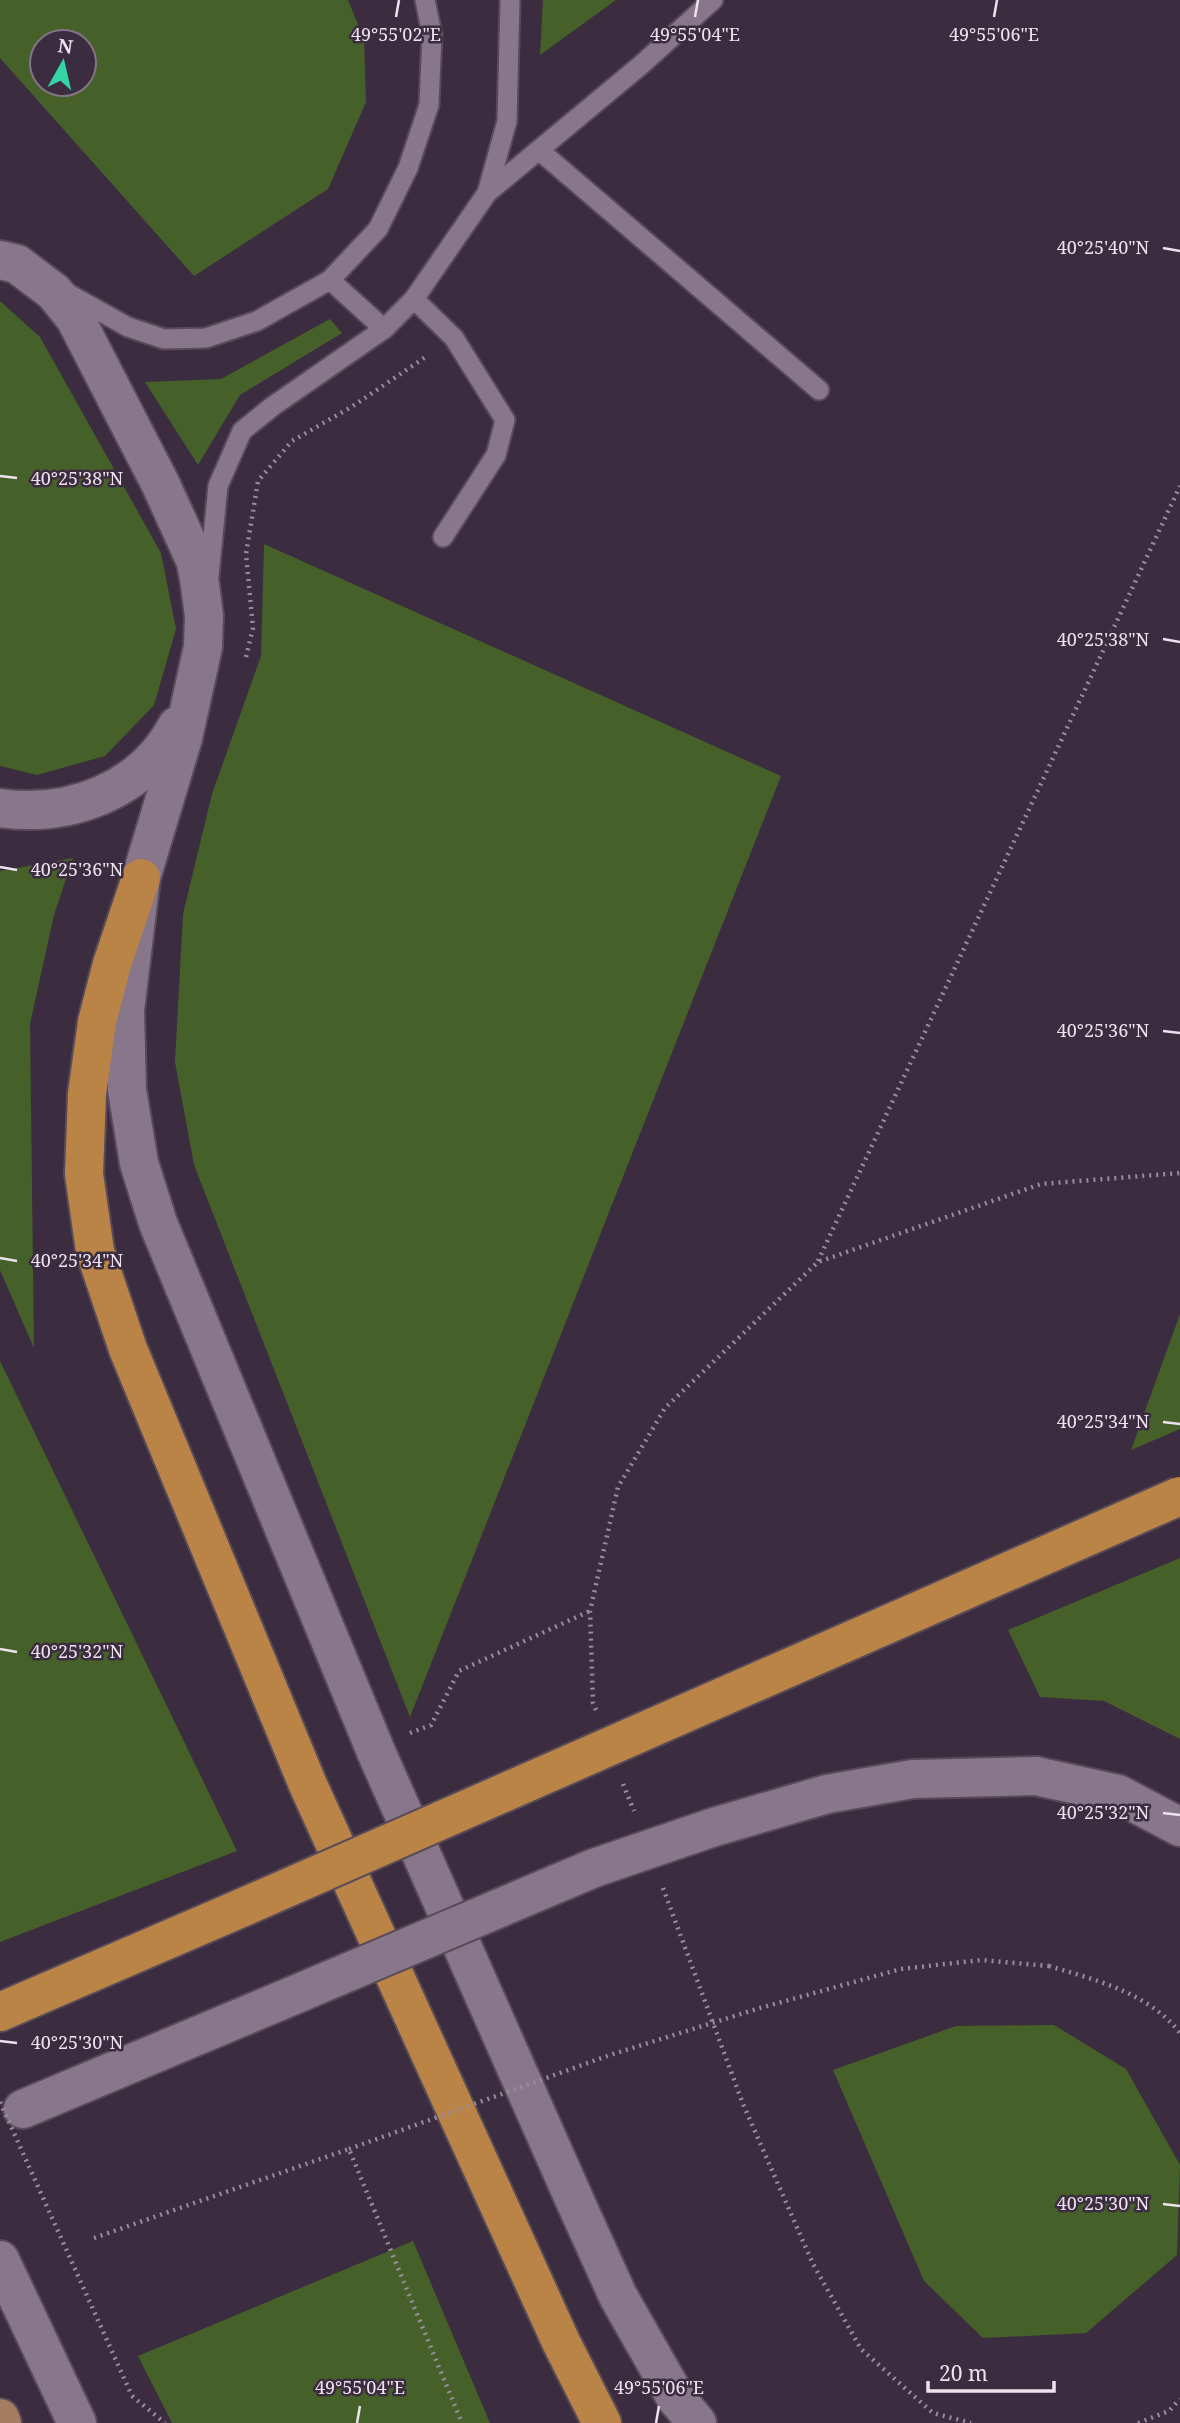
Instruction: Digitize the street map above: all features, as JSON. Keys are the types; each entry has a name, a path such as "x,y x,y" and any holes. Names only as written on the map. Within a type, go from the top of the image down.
{"highway":[{"path":"141,878 97,1022 87,1094 84,1174 96,1251 128,1349 308,1785 561,2342 602,2423"},
{"path":"0,2012 1180,1496"}],"main road":[{"path":"6,260 54,292 75,318 161,485 196,562 204,616 204,647 183,738 141,878 125,1010 127,1090 139,1163 158,1223 377,1754 618,2297 676,2398 697,2423"},
{"path":"0,808 17,811 62,809 103,796 141,772 166,746 186,710 197,675"},
{"path":"12,2105 280,2001 594,1868 715,1827 827,1794 913,1779 1036,1776 1118,1794 1180,1827"},
{"path":"0,2260 77,2423"}],"lane":[{"path":"6,260 128,327 164,339 206,338 257,321 330,280 378,229 408,168 429,105 432,34 425,0"},
{"path":"487,193 507,121 510,0"},
{"path":"204,616 219,486 242,431 273,406 384,330 414,299 487,193 641,65 713,0"},
{"path":"540,151 818,390"},
{"path":"330,280 384,330"},
{"path":"414,299 454,338 505,421 496,455 443,537"}],"path":[{"path":"244,664 253,628 246,554 257,481 292,441 353,406 454,338"},
{"path":"598,1716 593,1703 590,1611 618,1488 665,1408 818,1262 1180,486"},
{"path":"818,1262 1041,1184 1180,1173"},
{"path":"406,1735 431,1725 459,1671 590,1611"},
{"path":"622,1781 637,1819"},
{"path":"661,1884 749,2116 813,2264 861,2349 933,2413 971,2423"},
{"path":"94,2238 349,2150 610,2055 760,2008 901,1969 981,1960 1049,1966 1115,1985 1169,2018 1180,2033"},
{"path":"12,2105 132,2396 165,2423"},
{"path":"349,2150 462,2423"},
{"path":"1138,2423 1169,2411 1180,2399"}],"green space":[{"path":"0,0 348,0 364,39 366,102 328,189 194,276 36,98 98,98 98,28 28,28 28,89 0,58"},
{"path":"543,0 616,0 540,55"},
{"path":"0,301 40,337 161,553 176,629 154,705 105,756 37,775 0,766"},
{"path":"330,319 342,333 240,395 198,465 145,382 221,379"},
{"path":"264,544 781,776 410,1717 194,1165 175,1062 183,914 212,794 261,656"},
{"path":"73,858 54,915 30,1024 34,1348 0,1270 0,871"},
{"path":"1180,1314 1180,1429 1131,1450"},
{"path":"0,1361 237,1851 0,1942"},
{"path":"1180,1558 1180,1739 1104,1701 1040,1697 1008,1630"},
{"path":"1054,2025 1126,2069 1180,2165 1177,2255 1086,2333 983,2338 924,2281 833,2070 956,2026"},
{"path":"413,2241 490,2423 172,2423 138,2356"}]}
